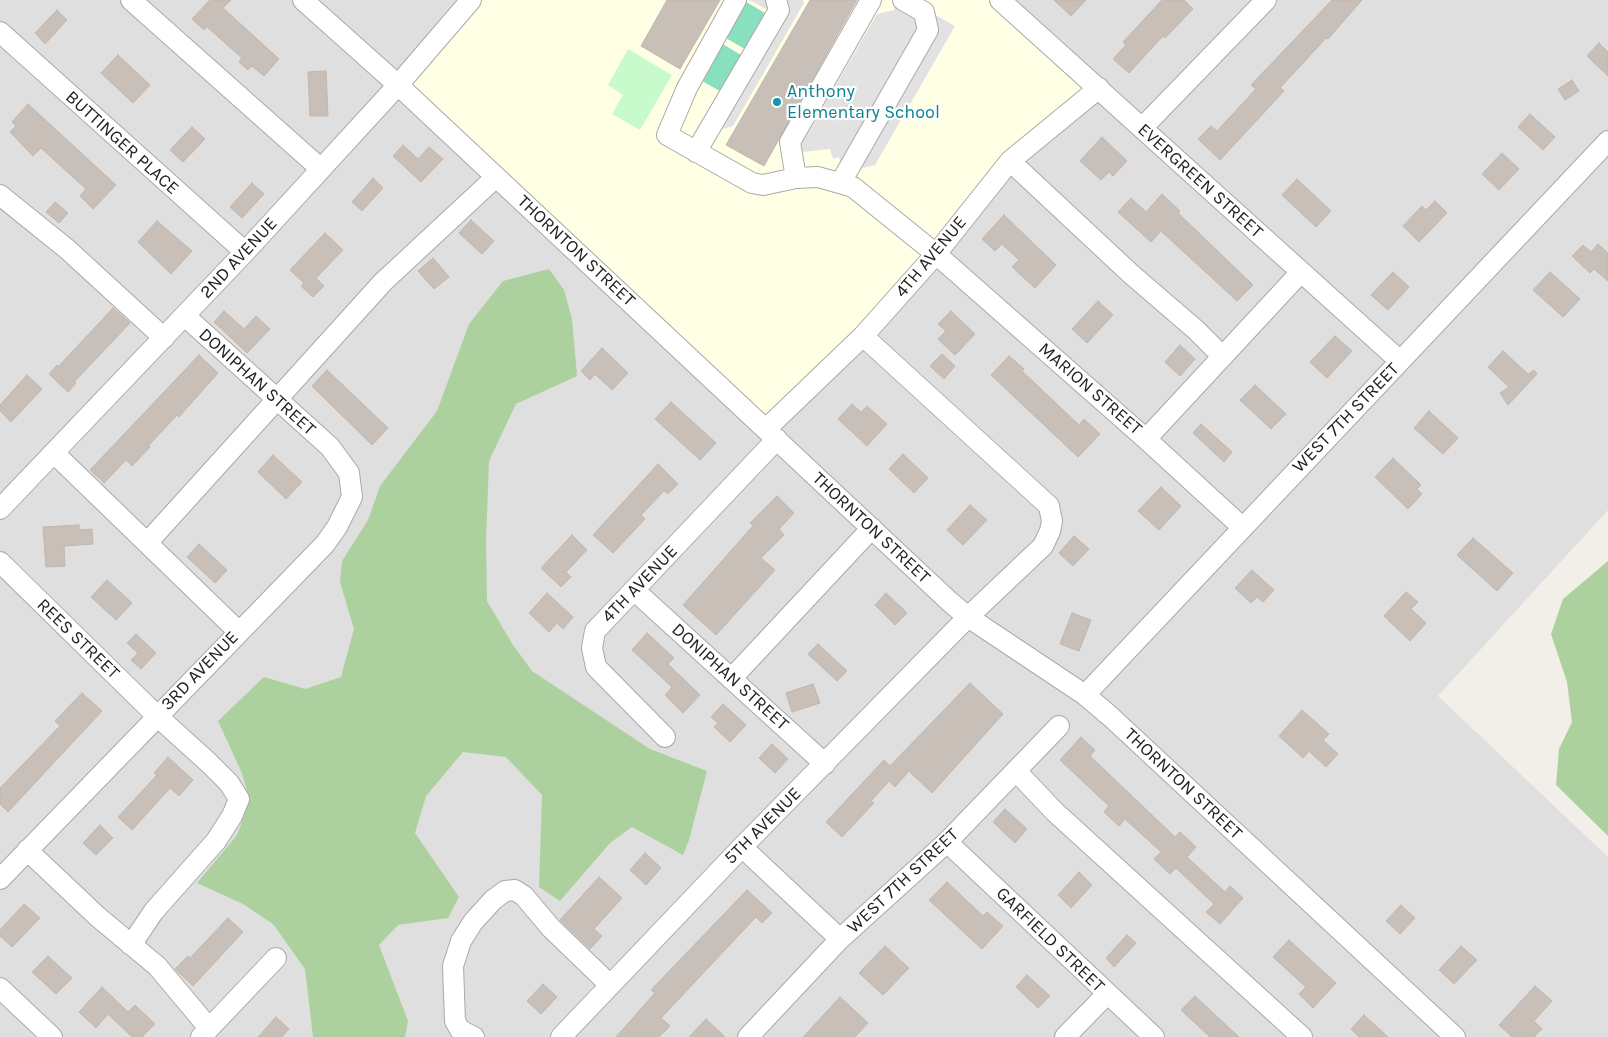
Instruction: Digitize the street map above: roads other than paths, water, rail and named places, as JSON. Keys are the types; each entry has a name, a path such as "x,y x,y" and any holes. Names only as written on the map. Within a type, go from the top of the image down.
{"street":[{"path":"131,0 321,169"},
{"name":"THORNTON STREET","path":"303,0 398,85 968,617 1085,695 1455,1037"},
{"name":"2ND AVENUE","path":"0,509 245,252 398,85 471,0"},
{"path":"736,0 687,88 667,134 752,183 772,184 796,178 818,177 841,182 928,30 924,12 903,0"},
{"path":"696,152 779,10 776,0"},
{"path":"796,178 790,142 871,0"},
{"name":"EVERGREEN STREET","path":"1000,0 1400,361"},
{"path":"1142,128 1266,0"},
{"name":"BUTTINGER PLACE","path":"0,32 245,252"},
{"name":"4TH AVENUE","path":"665,737 596,667 592,648 595,631 936,254 1010,161 1099,88"},
{"name":"WEST 7TH STREET","path":"1085,695 1608,141"},
{"path":"1010,161 1222,356"},
{"path":"146,543 383,282 496,177"},
{"name":"MARION STREET","path":"841,182 853,188 936,254 1146,439 1242,527"},
{"path":"0,195 67,249 164,338"},
{"path":"1146,439 1301,272"},
{"name":"DONIPHAN STREET","path":"185,316 330,447"},
{"name":"5TH AVENUE","path":"561,1037 742,847 968,617 1043,546 1050,531 1052,522 1049,506 863,336"},
{"name":"3RD AVENUE","path":"0,879 325,544 337,527 352,497 349,473 330,447"},
{"path":"54,453 239,632"},
{"path":"732,679 872,528"},
{"name":"REES STREET","path":"0,562 157,716 229,783 239,799 232,816 216,841 154,911 132,945"},
{"name":"DONIPHAN STREET","path":"634,590 825,764"},
{"name":"WEST 7TH STREET","path":"748,1037 840,939 947,842 1059,726"},
{"path":"1016,770 1055,812 1302,1037"},
{"name":"GARFIELD STREET","path":"947,842 1154,1037"},
{"path":"742,847 840,939"},
{"path":"28,850 98,917 157,966 205,1033 276,958"},
{"path":"474,1037 460,1030 456,1021 453,966 461,940 473,922 493,900 505,891 515,890 524,896 552,928 610,985"},
{"path":"0,988 52,1037"},
{"path":"1065,1037 1107,994"}],"place":[{"name":"Anthony Elementary School","path":"777,102"}]}
